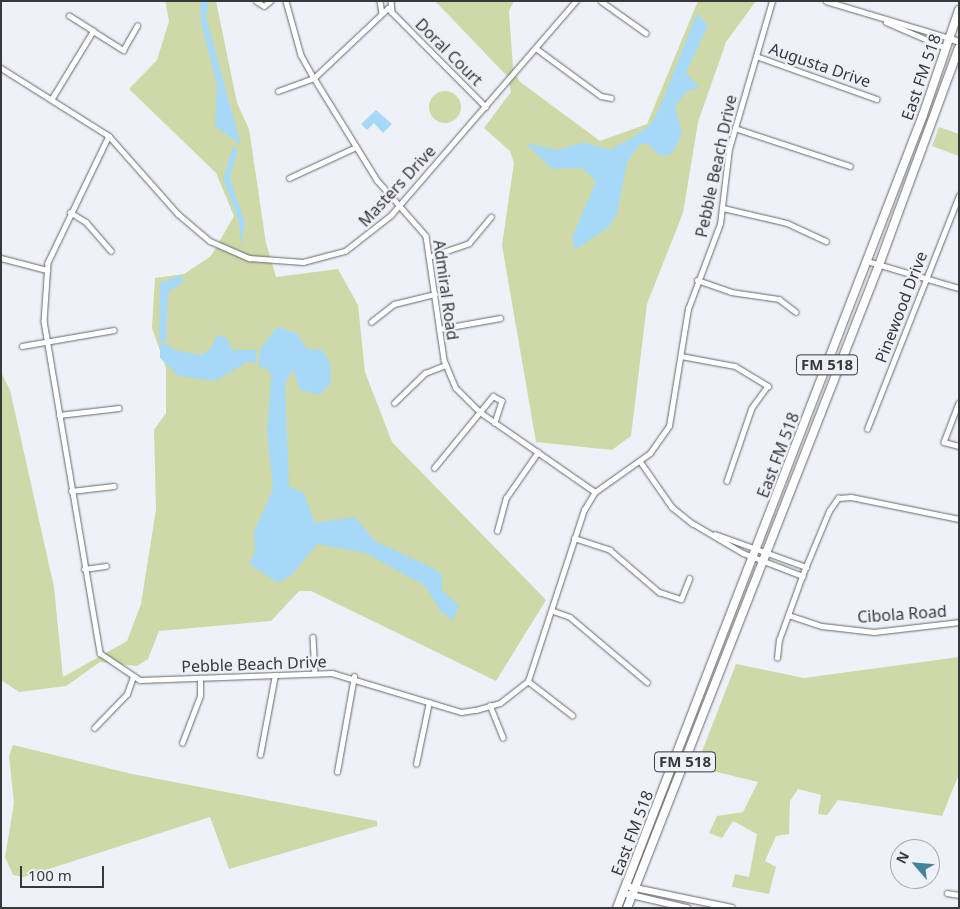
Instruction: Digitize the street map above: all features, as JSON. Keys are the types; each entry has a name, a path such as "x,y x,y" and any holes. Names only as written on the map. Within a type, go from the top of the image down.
{"main road":[{"name":"East FM 518","path":"617,908 867,261 959,10"},
{"name":"East FM 518","path":"627,908 635,892 880,265 958,53"},
{"path":"664,788 674,791"}],"street":[{"path":"256,1 264,6 270,1"},
{"name":"Admiral Road","path":"286,1 301,55 314,78 377,180 400,204 426,236 432,256 439,328 446,365 456,388 480,412 595,492"},
{"path":"380,1 382,13"},
{"path":"391,1 393,14"},
{"name":"Masters Drive","path":"1,68 109,136 195,230 249,258 282,263 324,259 365,239 400,204 537,49 576,1"},
{"path":"601,1 646,32"},
{"name":"Pebble Beach Drive","path":"595,492 640,461 669,426 697,280 723,208 735,128 772,1"},
{"path":"826,1 882,20 959,42"},
{"path":"278,91 314,78 388,8 393,14"},
{"name":"Doral Court","path":"393,14 486,107"},
{"path":"69,16 123,50 137,26"},
{"path":"882,20 958,53"},
{"path":"51,100 93,31"},
{"path":"537,49 601,96 611,98"},
{"name":"Augusta Drive","path":"756,56 877,98"},
{"path":"735,128 850,166"},
{"path":"94,728 127,694 133,676 100,653 84,569 47,342 47,270 70,212 109,136"},
{"path":"289,178 356,147"},
{"name":"Pinewood Drive","path":"867,429 959,195"},
{"path":"723,208 787,223 826,241"},
{"path":"70,212 86,222 111,251"},
{"path":"432,256 469,243 491,217"},
{"path":"1,258 47,270"},
{"path":"867,261 925,281 959,288"},
{"path":"697,280 732,292 779,299 796,312"},
{"path":"371,322 394,304 435,294"},
{"path":"439,328 500,318"},
{"path":"22,346 114,330"},
{"path":"681,356 735,366 768,386 752,408 728,481"},
{"path":"394,403 425,372 446,365"},
{"path":"434,468 493,396 500,399 495,423"},
{"path":"959,403 944,442 959,446"},
{"path":"59,415 119,408"},
{"path":"497,531 506,498 538,452"},
{"path":"640,461 672,507 753,558 803,576"},
{"path":"71,491 114,486"},
{"path":"572,715 528,681 553,611 574,538 595,492"},
{"path":"777,658 788,616 806,567 829,510 838,498 851,497 959,519"},
{"path":"713,534 757,548 806,567"},
{"path":"574,538 610,550 659,592 681,599 689,579"},
{"path":"84,569 106,566"},
{"path":"553,611 570,617 647,682"},
{"name":"Cibola Road","path":"788,616 822,626 874,632 959,622"},
{"path":"313,637 314,673"},
{"name":"Pebble Beach Drive","path":"133,676 200,678 314,673 354,677 461,712 490,705 528,681"},
{"path":"260,755 275,675"},
{"path":"337,772 354,677"},
{"path":"182,743 200,696 200,678"},
{"path":"416,764 429,702"},
{"path":"490,705 503,738"},
{"path":"624,889 687,908"},
{"path":"635,892 732,908"},
{"path":"947,893 959,895"}],"green space":[{"path":"165,1 216,1 237,103 249,129 266,243 276,277 338,269 358,305 365,372 392,442 546,600 496,681 311,591 299,591 271,621 159,631 148,659 137,666 100,662 66,686 19,692 1,680 1,372 10,390 54,587 63,677 127,641 141,604 156,509 154,430 166,413 166,368 152,328 155,278 184,274 211,256 234,216 216,173 129,89 157,60 169,21"},
{"path":"435,1 514,1 509,11 513,68 519,81 600,141 647,124 698,1 756,1 726,42 698,122 683,213 647,304 631,436 612,450 536,442 502,245 514,163 510,151 484,128 511,92 507,76"},
{"path":"445,91 451,92 456,96 460,101 460,113 456,118 451,122 445,123 439,122 434,118 430,113 429,107 430,101 434,96 439,92"},
{"path":"939,127 959,134 959,156 932,146"},
{"path":"959,657 959,774 942,816 838,800 827,815 818,814 821,795 798,789 790,801 789,834 776,836 765,861 776,867 769,894 732,887 735,874 749,877 757,834 733,821 722,838 709,833 717,816 743,812 758,782 696,767 736,664 804,678"},
{"path":"13,745 132,774 377,821 377,826 229,869 210,817 24,877 13,875 5,857 14,803 9,756"}],"water":[{"path":"200,1 209,1 206,17 241,145 215,126 217,85 201,23"},
{"path":"697,13 708,25 686,73 699,87 686,92 675,107 682,133 672,154 660,156 648,144 640,144 627,162 617,214 608,228 575,250 572,238 596,181 582,168 552,169 525,143 558,150 583,142 610,150 651,124 659,109"},
{"path":"376,110 392,124 383,133 374,123 367,130 361,124"},
{"path":"233,147 238,150 230,178 245,223 241,246 239,222 223,179"},
{"path":"181,275 184,282 168,292 166,341 159,343 160,283"},
{"path":"277,327 297,333 307,349 322,350 330,362 331,384 319,395 300,390 293,369 285,384 289,486 304,493 315,523 355,517 375,541 437,570 442,575 442,590 459,606 453,620 441,612 425,586 366,553 317,544 292,575 278,583 249,564 255,551 254,532 273,489 267,432 270,371 258,365 260,349"},
{"path":"217,335 227,338 232,350 257,350 255,363 247,362 215,381 179,376 160,358 160,345 167,343 174,350 202,355 211,348"}]}
